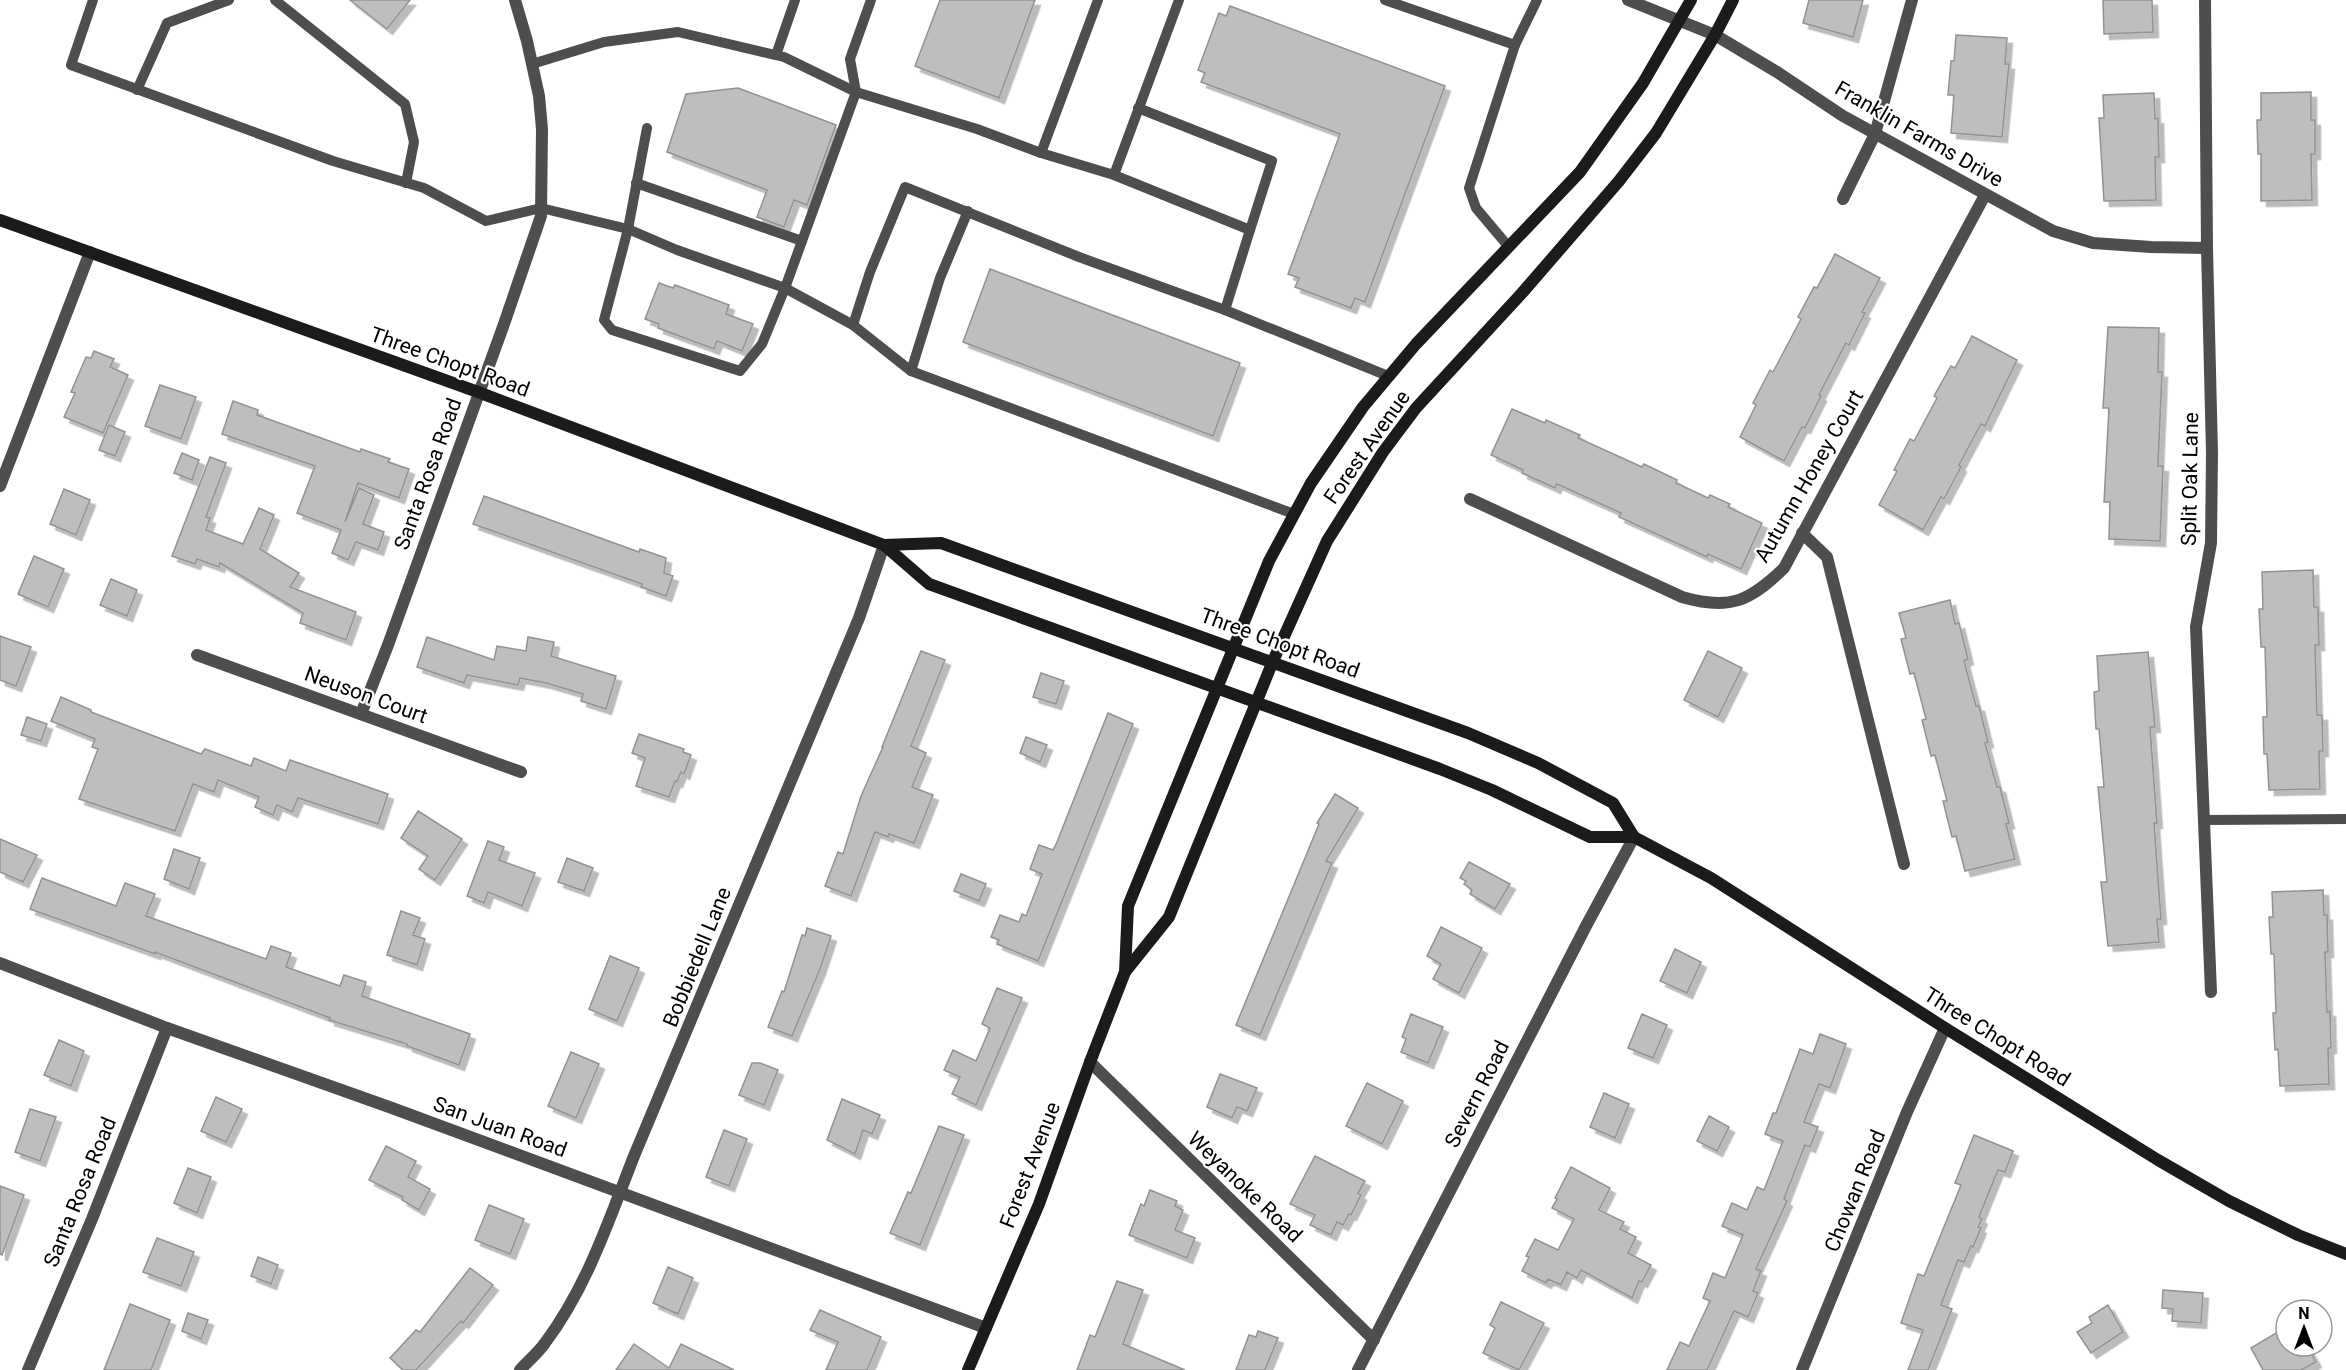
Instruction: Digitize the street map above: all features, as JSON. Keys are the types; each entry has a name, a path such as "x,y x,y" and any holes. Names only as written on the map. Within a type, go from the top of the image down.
{"main road":[{"name":"Forest Avenue","path":"1125,972 1128,906 1269,561 1294,514 1335,446 1388,376 1580,172 1643,83 1691,0"},
{"name":"Forest Avenue","path":"968,1370 1039,1204 1125,972 1170,917 1273,662 1308,579 1327,541 1383,452 1416,408 1522,293 1619,181 1673,108 1733,0"},
{"name":"Three Chopt Road","path":"0,220 478,393 884,545 929,584 1440,769 1492,790 1590,837 1635,837 1711,878 1945,1028 2158,1160 2229,1201 2346,1254"},
{"name":"Three Chopt Road","path":"884,545 940,543 1458,729 1538,764 1613,802 1635,837"}],"street":[{"name":"Santa Rosa Road","path":"361,714 512,303 541,216 542,129 539,96 515,0"},
{"name":"Franklin Farms Drive","path":"1628,0 1715,35 1777,72 1843,117 2053,231 2093,243 2151,248 2207,248"},
{"path":"1843,199 1875,135 1912,0"},
{"name":"Split Oak Lane","path":"2205,0 2207,248 2212,453 2211,543 2196,627 2211,992"},
{"name":"Autumn Honey Court","path":"1470,499 1682,597 1698,601 1730,602 1746,598 1761,590 1784,568 1985,195"},
{"path":"0,486 90,252"},
{"path":"1802,533 1827,557 1904,864"},
{"name":"Bobbiedell Lane","path":"520,1370 545,1344 577,1293 605,1233 859,618 884,545"},
{"name":"Neuson Court","path":"197,655 521,772"},
{"name":"Severn Road","path":"1358,1370 1586,926 1635,837"},
{"name":"San Juan Road","path":"0,963 167,1028 620,1192 986,1328"},
{"name":"Santa Rosa Road","path":"28,1370 92,1219 167,1028"},
{"name":"Chowan Road","path":"1802,1370 1907,1112 1945,1028"},
{"name":"Weyanoke Road","path":"1090,1062 1374,1341"}],"lane":[{"path":"93,0 71,65 333,161 424,188 486,221 541,208 628,229 677,250 785,288 853,325 911,371 1294,514"},
{"path":"137,90 167,23 229,0"},
{"path":"275,0 405,104 414,142 406,183"},
{"path":"776,55 795,0"},
{"path":"647,128 628,229 604,320 612,330 740,371 762,344 785,288 856,92 850,59 871,0"},
{"path":"1041,153 1098,0"},
{"path":"1114,175 1179,0"},
{"path":"1385,0 1515,45"},
{"path":"1508,246 1476,208 1469,188 1515,45 1537,0"},
{"path":"532,64 604,42 678,32 776,55 856,92 977,129 1041,153 1114,175 1250,230"},
{"path":"1138,108 1272,161 1225,310"},
{"path":"636,183 802,241"},
{"path":"853,325 870,272 905,187 1079,257 1225,310 1388,376"},
{"path":"911,371 940,278 968,211"},
{"path":"2204,820 2346,819"}],"building":[{"path":"350,0 410,0 387,29"},
{"path":"940,0 1035,0 999,98 915,66"},
{"path":"1809,0 1863,0 1853,37 1803,23"},
{"path":"2103,0 2152,0 2153,32 2104,34"},
{"path":"1230,6 1445,86 1365,302 1355,298 1351,308 1295,287 1299,278 1288,274 1340,134 1201,82 1205,73 1198,70 1219,13 1226,16"},
{"path":"1956,35 2007,38 2005,64 2009,64 2002,137 1951,133 1954,95 1948,95"},
{"path":"738,88 836,125 807,205 794,200 784,227 757,217 767,190 667,152 686,94"},
{"path":"2311,92 2311,120 2315,120 2315,154 2311,154 2312,200 2261,201 2261,154 2258,154 2257,120 2261,120 2261,93"},
{"path":"2154,93 2155,119 2158,118 2159,157 2155,157 2156,200 2104,201 2099,118 2104,118 2103,95"},
{"path":"1835,254 1880,278 1862,312 1865,313 1849,345 1846,343 1805,428 1802,427 1784,461 1740,437 1756,405 1753,403 1770,370 1773,372 1801,319 1798,317"},
{"path":"990,269 1240,363 1213,436 963,342"},
{"path":"659,283 673,288 675,285 729,305 726,314 753,324 742,351 717,341 714,349 658,328 659,324 645,319"},
{"path":"2108,327 2159,328 2158,372 2162,372 2158,466 2163,466 2160,541 2109,539 2110,502 2104,502 2109,408 2103,408"},
{"path":"1972,336 2017,360 1985,426 1981,424 1944,499 1941,497 1923,530 1879,505 1897,471 1894,470 1910,439 1914,441 1937,398 1934,396 1951,366 1955,368"},
{"path":"94,351 114,359 110,367 128,375 103,433 64,417 75,393 71,392 86,357 91,358"},
{"path":"160,385 196,397 181,439 145,426"},
{"path":"233,401 258,410 257,415 360,452 361,449 390,459 388,462 409,469 399,498 358,483 345,522 359,488 374,495 363,524 384,532 378,550 356,542 348,560 332,553 341,530 297,513 315,466 222,434"},
{"path":"1512,409 1545,423 1546,420 1580,435 1578,438 1642,467 1644,464 1708,498 1710,495 1730,504 1728,507 1762,523 1741,569 1708,554 1707,557 1619,517 1621,513 1557,484 1555,488 1522,473 1523,470 1491,455"},
{"path":"109,425 125,432 115,456 99,450"},
{"path":"182,453 199,460 192,480 174,473"},
{"path":"210,457 226,463 206,517 210,518 206,530 243,544 259,508 274,515 260,549 299,573 290,587 356,612 346,640 300,623 303,613 220,563 219,567 197,559 195,564 172,556"},
{"path":"64,489 90,500 76,535 50,524"},
{"path":"484,496 639,552 640,549 666,558 664,573 673,576 666,596 641,587 642,584 473,524"},
{"path":"34,556 64,569 48,607 18,594"},
{"path":"2313,570 2314,607 2318,607 2319,645 2315,645 2317,715 2322,715 2323,751 2319,751 2320,789 2269,790 2267,754 2264,754 2263,717 2267,717 2265,647 2261,647 2259,609 2263,609 2262,572"},
{"path":"111,579 137,590 127,616 100,605"},
{"path":"1950,600 1955,624 1959,623 1968,659 1964,661 1976,706 1979,706 1988,742 1985,743 1997,787 2000,787 2015,859 1965,871 1956,836 1952,837 1943,801 1947,801 1935,755 1931,756 1922,720 1926,719 1914,673 1910,674 1901,639 1906,638 1899,613"},
{"path":"0,636 31,647 16,686 0,680"},
{"path":"427,637 494,660 497,646 526,651 528,637 554,642 551,656 616,676 606,709 581,701 583,694 520,678 518,685 467,675 464,683 417,667"},
{"path":"921,651 945,660 911,746 926,753 912,787 933,795 914,843 889,834 888,837 875,832 851,896 825,886 838,852 843,854 861,796"},
{"path":"1708,651 1742,668 1718,717 1684,700"},
{"path":"2148,652 2155,727 2150,727 2157,823 2154,823 2161,919 2157,919 2159,942 2108,946 2101,882 2107,882 2098,787 2104,787 2099,729 2096,729 2094,692 2099,691 2097,656"},
{"path":"1041,673 1064,681 1056,704 1033,697"},
{"path":"61,697 91,712 201,754 205,749 251,766 254,758 286,771 290,760 388,794 378,824 298,798 292,812 277,805 273,815 255,807 259,797 218,780 214,792 193,784 175,831 79,799 98,749 92,747 95,739 51,721"},
{"path":"1108,713 1133,724 1038,961 997,944 999,940 991,937 1000,915 1019,922 1022,914 1026,916 1042,874 1030,869 1039,845 1053,850"},
{"path":"27,717 47,724 41,741 21,735"},
{"path":"639,734 684,749 683,752 691,755 684,774 681,772 677,782 675,781 669,797 636,786 645,758 632,753"},
{"path":"1026,737 1047,745 1040,762 1020,753"},
{"path":"1335,794 1358,808 1326,861 1332,863 1260,1035 1236,1025 1319,824 1317,823"},
{"path":"418,811 462,839 435,880 419,869 428,856 401,838"},
{"path":"0,839 37,855 23,882 0,872"},
{"path":"488,841 504,847 499,860 535,873 522,906 488,892 484,903 467,896"},
{"path":"174,849 200,858 189,889 164,879"},
{"path":"567,858 593,868 584,891 558,882"},
{"path":"1469,862 1510,884 1495,909 1470,894 1472,890 1464,884 1466,881 1460,878"},
{"path":"961,874 986,884 979,901 954,891"},
{"path":"42,878 116,906 125,883 155,894 146,916 266,959 271,946 291,953 286,967 340,986 344,975 366,982 362,996 470,1034 459,1065 407,1046 407,1044 329,1020 330,1018 155,952 155,954 30,909"},
{"path":"2323,890 2324,915 2327,915 2328,952 2325,952 2327,1012 2330,1011 2329,1084 2280,1086 2278,1049 2275,1050 2274,954 2271,954 2269,917 2273,917 2272,892"},
{"path":"401,911 420,918 413,935 425,939 417,965 387,955"},
{"path":"1441,927 1482,948 1459,993 1433,979 1441,964 1427,956"},
{"path":"807,928 831,936 792,1036 768,1027 782,991 784,992 802,935 805,936"},
{"path":"1675,949 1701,962 1687,993 1660,981"},
{"path":"610,956 639,968 617,1021 589,1009"},
{"path":"997,988 1022,998 976,1105 952,1094 960,1077 944,1070 953,1050 976,1061 990,1028 982,1024"},
{"path":"1411,1014 1443,1027 1428,1063 1401,1052 1406,1039 1402,1037"},
{"path":"1642,1014 1667,1025 1653,1058 1628,1048"},
{"path":"1820,1034 1846,1044 1830,1088 1819,1084 1804,1122 1818,1127 1810,1147 1805,1145 1784,1199 1787,1201 1756,1269 1761,1271 1753,1291 1758,1293 1748,1317 1734,1311 1707,1370 1667,1370 1680,1342 1689,1346 1710,1301 1703,1298 1713,1273 1725,1278 1743,1235 1722,1226 1732,1203 1747,1210 1757,1187 1764,1190 1783,1141 1765,1134 1773,1113 1776,1113 1800,1049 1813,1054"},
{"path":"59,1040 84,1051 71,1086 44,1075"},
{"path":"571,1052 599,1064 576,1118 548,1106"},
{"path":"752,1063 760,1063 778,1070 764,1105 739,1095"},
{"path":"1220,1074 1257,1088 1247,1111 1237,1107 1232,1118 1207,1107"},
{"path":"1367,1083 1403,1101 1382,1144 1346,1126"},
{"path":"1604,1093 1629,1104 1615,1138 1590,1127"},
{"path":"216,1097 242,1109 226,1142 201,1131"},
{"path":"842,1099 880,1115 872,1134 863,1130 855,1154 827,1140"},
{"path":"30,1109 56,1117 40,1161 15,1152"},
{"path":"1709,1116 1729,1127 1717,1151 1697,1141"},
{"path":"939,1126 964,1135 920,1245 890,1233 908,1192 911,1193"},
{"path":"724,1130 747,1139 729,1186 706,1177"},
{"path":"1974,1135 2013,1151 2005,1172 1998,1170 1979,1217 1982,1219 1978,1227 1981,1228 1973,1247 1971,1246 1964,1262 1958,1260 1941,1305 1952,1309 1928,1370 1908,1370 1923,1330 1901,1323 1918,1274 1924,1276 1961,1185 1955,1183"},
{"path":"386,1146 416,1161 408,1177 430,1189 419,1210 402,1200 403,1197 369,1180"},
{"path":"1315,1156 1365,1181 1358,1193 1361,1195 1351,1215 1349,1214 1343,1225 1337,1222 1331,1235 1310,1225 1315,1215 1290,1204"},
{"path":"1571,1167 1610,1188 1599,1210 1624,1222 1620,1229 1636,1237 1628,1253 1651,1265 1642,1282 1639,1281 1632,1298 1581,1270 1577,1278 1567,1272 1561,1285 1548,1279 1546,1283 1522,1271 1529,1257 1526,1256 1535,1239 1558,1250 1574,1219 1552,1208"},
{"path":"188,1168 211,1177 197,1213 174,1203"},
{"path":"0,1186 24,1195 2,1255 0,1254"},
{"path":"1150,1190 1177,1201 1175,1206 1183,1210 1175,1230 1195,1238 1187,1258 1129,1235 1141,1204 1144,1206"},
{"path":"489,1205 524,1219 510,1254 475,1240"},
{"path":"157,1238 194,1252 181,1286 143,1272"},
{"path":"258,1257 278,1265 271,1284 251,1276"},
{"path":"668,1267 693,1278 678,1314 653,1303"},
{"path":"470,1268 493,1285 463,1323 461,1321 416,1370 403,1370 390,1358 416,1330 420,1332"},
{"path":"1117,1281 1143,1290 1123,1344 1185,1370 1077,1370 1090,1335 1095,1337"},
{"path":"2163,1290 2203,1293 2201,1323 2172,1321 2173,1309 2162,1308"},
{"path":"1501,1302 1544,1323 1519,1370 1483,1353 1495,1328 1490,1325"},
{"path":"130,1304 170,1320 151,1370 104,1370"},
{"path":"2108,1305 2123,1332 2091,1353 2077,1332 2092,1323 2089,1317"},
{"path":"820,1310 881,1337 867,1370 826,1370 838,1342 810,1330"},
{"path":"188,1313 208,1320 201,1339 182,1331"},
{"path":"1258,1331 1278,1338 1265,1370 1236,1370 1249,1335 1256,1337"},
{"path":"2274,1334 2274,1358 2314,1358 2316,1362 2301,1370 2263,1370 2251,1348"},
{"path":"634,1344 669,1368 681,1344 734,1370 616,1370"}]}
